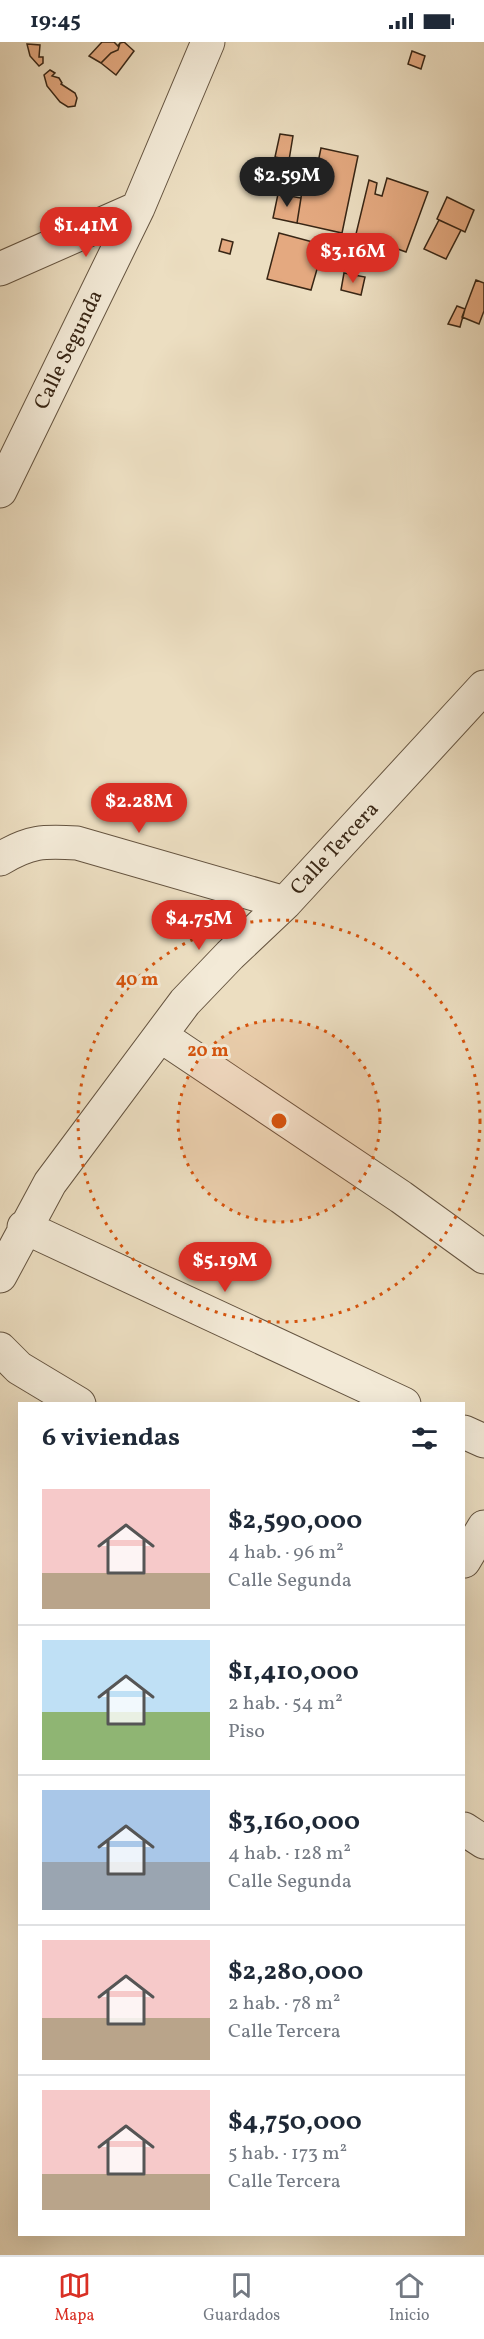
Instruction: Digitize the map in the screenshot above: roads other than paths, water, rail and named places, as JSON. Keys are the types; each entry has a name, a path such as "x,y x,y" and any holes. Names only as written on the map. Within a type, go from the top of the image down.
{"street":[{"name":"Calle Segunda","path":"0,491 138,208 208,42"},
{"path":"0,269 138,208"},
{"name":"Calle Tercera","path":"0,1276 24,1227 50,1183 185,1002 285,903 481,699"},
{"path":"0,859 21,846 50,841 77,843 285,903"},
{"path":"161,1036 401,1197 484,1257"},
{"path":"24,1227 400,1402"},
{"path":"0,1349 18,1368 76,1402"},
{"path":"465,1432 484,1441"},
{"path":"465,1559 484,1527"},
{"path":"465,1830 484,1842"}]}
